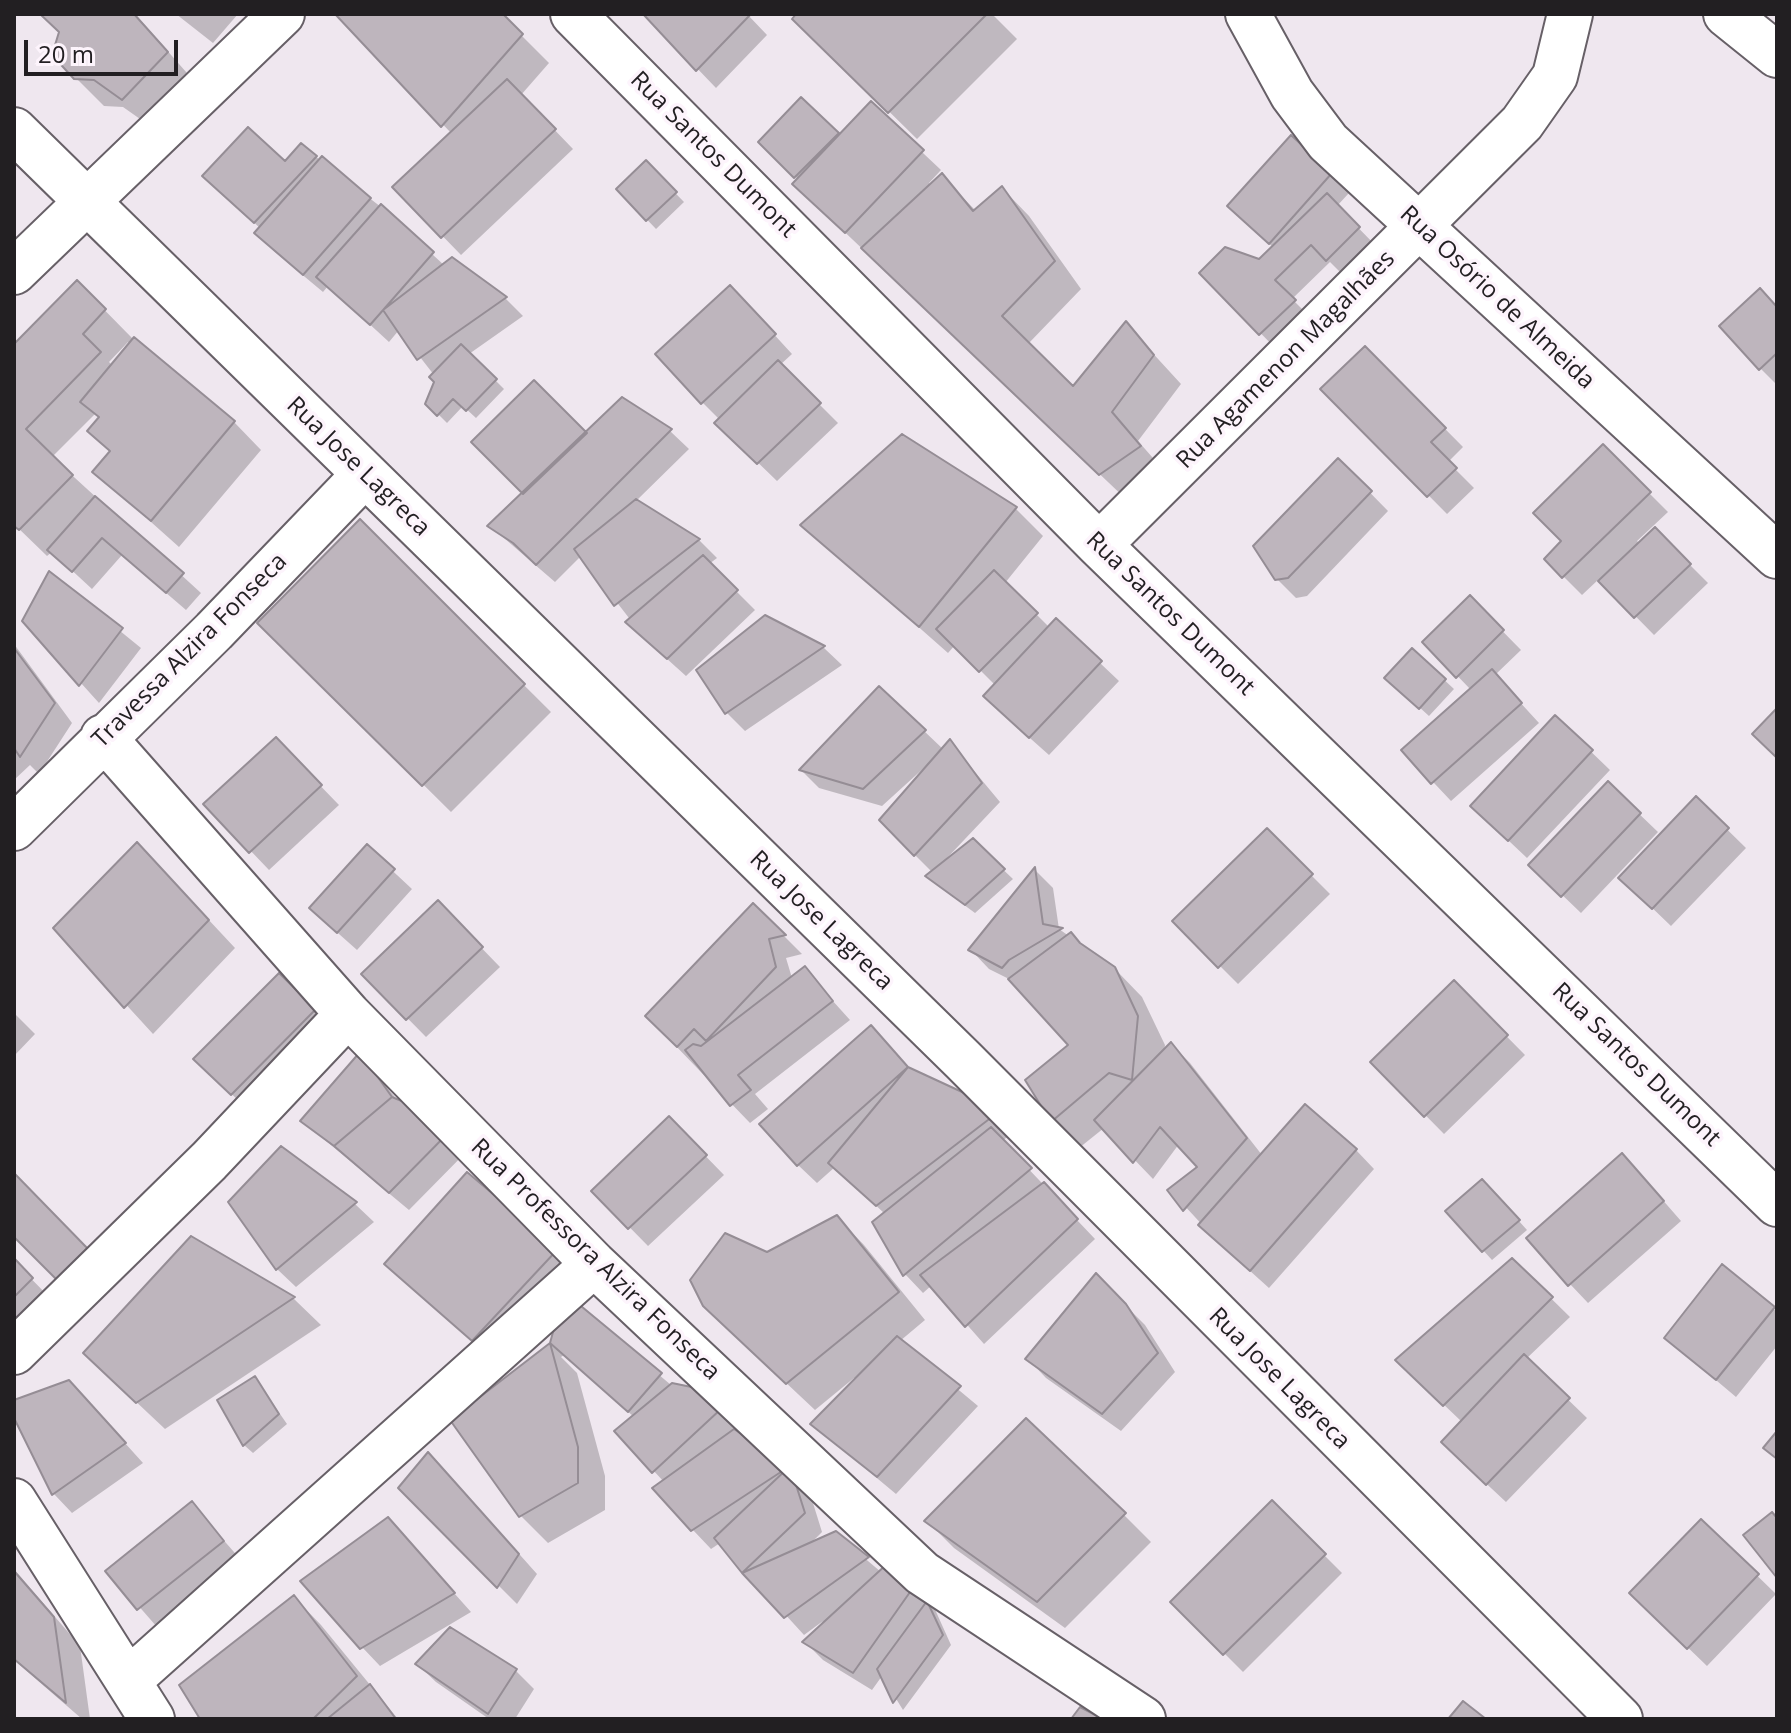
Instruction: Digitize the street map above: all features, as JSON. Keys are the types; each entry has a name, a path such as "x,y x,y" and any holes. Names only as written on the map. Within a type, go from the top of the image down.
{"street":[{"path":"14,272 282,14"},
{"name":"Rua Santos Dumont","path":"573,14 1099,545 1777,1204"},
{"name":"Rua Osório de Almeida","path":"1248,14 1292,94 1328,142 1777,556"},
{"name":"Rua Agamenon Magalhães","path":"1099,545 1522,123 1555,76 1570,14"},
{"path":"1726,14 1777,55"},
{"name":"Rua Jose Lagreca","path":"14,130 963,1060 1620,1719"},
{"name":"Travessa Alzira Fonseca","path":"14,828 214,631 365,474"},
{"name":"Rua Professora Alzira Fonseca","path":"103,737 348,1014 594,1264 922,1573 1143,1719"},
{"path":"14,1352 209,1161 348,1014"},
{"path":"129,1680 594,1264"},
{"path":"14,1501 152,1719"}],"building":[{"path":"40,14 134,14 168,52 122,100 94,80 74,79 52,55 59,32"},
{"path":"335,14 503,14 523,34 441,127"},
{"path":"643,14 749,14 750,15 696,71"},
{"path":"796,14 987,14 888,113 792,19"},
{"path":"507,79 556,129 441,238 392,187"},
{"path":"801,97 839,133 794,178 758,142"},
{"path":"871,101 924,150 845,233 792,184"},
{"path":"248,127 285,161 301,143 317,156 254,223 202,176"},
{"path":"1291,135 1332,173 1269,244 1227,206"},
{"path":"322,156 371,198 303,275 254,233"},
{"path":"646,160 677,192 646,221 616,189"},
{"path":"942,173 973,211 1002,186 1055,261 1002,316 1073,386 1126,321 1154,355 1112,412 1141,446 1099,475 861,248"},
{"path":"1327,193 1360,227 1326,261 1311,245 1275,280 1296,300 1259,335 1199,273 1225,247 1259,259"},
{"path":"381,204 434,252 370,325 316,277"},
{"path":"452,257 507,297 417,360 383,310"},
{"path":"77,280 106,309 83,334 101,352 26,429 73,475 19,530 14,526 14,344"},
{"path":"730,285 776,334 701,404 655,354"},
{"path":"1760,288 1777,307 1777,353 1759,370 1719,326"},
{"path":"134,337 235,421 151,521 92,472 110,451 87,431 99,417 80,402"},
{"path":"461,344 497,379 466,411 453,399 437,416 425,404 434,382 429,377"},
{"path":"1365,346 1446,428 1431,442 1457,468 1427,497 1320,389"},
{"path":"778,360 821,403 757,464 714,423"},
{"path":"534,380 587,433 523,494 471,442"},
{"path":"622,397 672,429 536,565 513,543 487,526"},
{"path":"902,434 1017,507 919,627 800,525"},
{"path":"1603,444 1651,492 1562,578 1544,559 1561,541 1533,513"},
{"path":"1338,458 1372,491 1288,578 1275,580 1253,546"},
{"path":"95,496 184,573 166,593 102,538 72,572 47,550"},
{"path":"636,499 700,539 614,606 574,549"},
{"path":"360,519 525,684 422,786 257,623"},
{"path":"1655,527 1691,564 1634,618 1598,581"},
{"path":"703,555 738,590 667,659 625,622"},
{"path":"994,570 1038,613 979,672 936,629"},
{"path":"49,571 123,628 79,686 22,621"},
{"path":"1470,595 1504,630 1456,678 1422,642"},
{"path":"765,615 825,646 725,714 696,670"},
{"path":"1056,618 1102,661 1029,738 983,696"},
{"path":"14,648 55,703 20,757 14,748"},
{"path":"1412,648 1446,679 1419,709 1384,678"},
{"path":"1492,669 1522,703 1431,784 1401,750"},
{"path":"879,686 926,730 863,789 799,770"},
{"path":"1777,708 1777,758 1752,734"},
{"path":"1555,715 1593,750 1508,841 1470,806"},
{"path":"276,737 322,785 249,853 203,804"},
{"path":"950,739 982,783 914,856 879,820"},
{"path":"1608,781 1641,813 1561,897 1528,865"},
{"path":"1696,796 1729,828 1652,909 1618,878"},
{"path":"1267,828 1313,874 1218,968 1172,921"},
{"path":"973,838 1005,869 965,905 925,876"},
{"path":"137,842 209,920 124,1008 53,928"},
{"path":"367,844 395,869 337,933 309,908"},
{"path":"1035,867 1043,924 1063,928 1009,960 1002,968 968,950"},
{"path":"438,900 483,947 406,1020 361,974"},
{"path":"753,903 786,935 769,939 776,967 706,1041 694,1029 677,1047 645,1016"},
{"path":"1071,932 1080,943 1115,967 1138,1016 1132,1080 1109,1073 1051,1122 1025,1080 1068,1045 1008,979"},
{"path":"805,966 833,1001 738,1075 751,1090 730,1106 685,1050 693,1044 701,1046"},
{"path":"279,973 316,1009 231,1095 193,1059"},
{"path":"1454,980 1508,1035 1424,1117 1370,1062"},
{"path":"871,1025 908,1067 797,1166 759,1124"},
{"path":"1171,1042 1247,1138 1183,1211 1167,1190 1197,1167 1160,1127 1133,1163 1094,1120"},
{"path":"360,1052 392,1097 334,1146 300,1121"},
{"path":"908,1067 1001,1110 876,1206 828,1163"},
{"path":"392,1097 457,1124 389,1193 334,1146"},
{"path":"1305,1104 1357,1149 1250,1271 1198,1225"},
{"path":"669,1116 707,1155 628,1229 591,1191"},
{"path":"991,1127 1032,1168 903,1276 872,1222"},
{"path":"281,1146 357,1202 276,1270 228,1202"},
{"path":"1622,1153 1664,1201 1568,1286 1526,1238"},
{"path":"467,1172 558,1249 472,1341 384,1264"},
{"path":"14,1173 91,1252 59,1282 14,1237"},
{"path":"1482,1179 1520,1220 1482,1252 1445,1211"},
{"path":"1044,1182 1078,1219 965,1327 920,1275"},
{"path":"837,1215 899,1292 786,1384 703,1306 690,1280 725,1233 767,1252"},
{"path":"191,1236 295,1297 136,1403 83,1353"},
{"path":"14,1258 33,1278 14,1297"},
{"path":"1512,1258 1553,1297 1443,1406 1395,1360"},
{"path":"1722,1264 1775,1307 1716,1380 1664,1338"},
{"path":"1096,1273 1126,1304 1158,1353 1102,1414 1025,1359"},
{"path":"564,1292 662,1373 628,1412 550,1343"},
{"path":"897,1336 961,1386 877,1477 810,1424"},
{"path":"550,1343 578,1447 578,1483 519,1517 450,1420"},
{"path":"1524,1354 1570,1398 1486,1485 1441,1442"},
{"path":"255,1376 279,1414 243,1446 217,1400"},
{"path":"69,1380 126,1443 52,1495 14,1418 14,1400"},
{"path":"672,1383 735,1396 652,1473 614,1431"},
{"path":"1026,1418 1126,1513 1037,1602 924,1521"},
{"path":"734,1429 790,1466 691,1531 652,1488"},
{"path":"1777,1431 1777,1459 1763,1448"},
{"path":"428,1452 519,1554 497,1588 398,1488"},
{"path":"790,1466 805,1513 742,1573 714,1538"},
{"path":"1272,1500 1326,1554 1223,1655 1170,1602"},
{"path":"192,1501 224,1541 137,1610 105,1571"},
{"path":"1772,1512 1777,1518 1777,1578 1743,1535"},
{"path":"388,1517 455,1593 360,1649 300,1581"},
{"path":"1701,1519 1759,1574 1687,1649 1629,1593"},
{"path":"836,1531 869,1557 784,1618 742,1573"},
{"path":"900,1552 915,1585 853,1673 802,1642"},
{"path":"14,1571 54,1617 66,1703 14,1659"},
{"path":"294,1595 357,1676 313,1719 200,1719 179,1685"},
{"path":"927,1601 943,1635 893,1703 877,1669"},
{"path":"450,1627 517,1669 488,1714 415,1664"},
{"path":"370,1684 396,1719 327,1719"},
{"path":"1463,1701 1486,1719 1448,1719"},
{"path":"1080,1707 1103,1719 1071,1719"}]}
